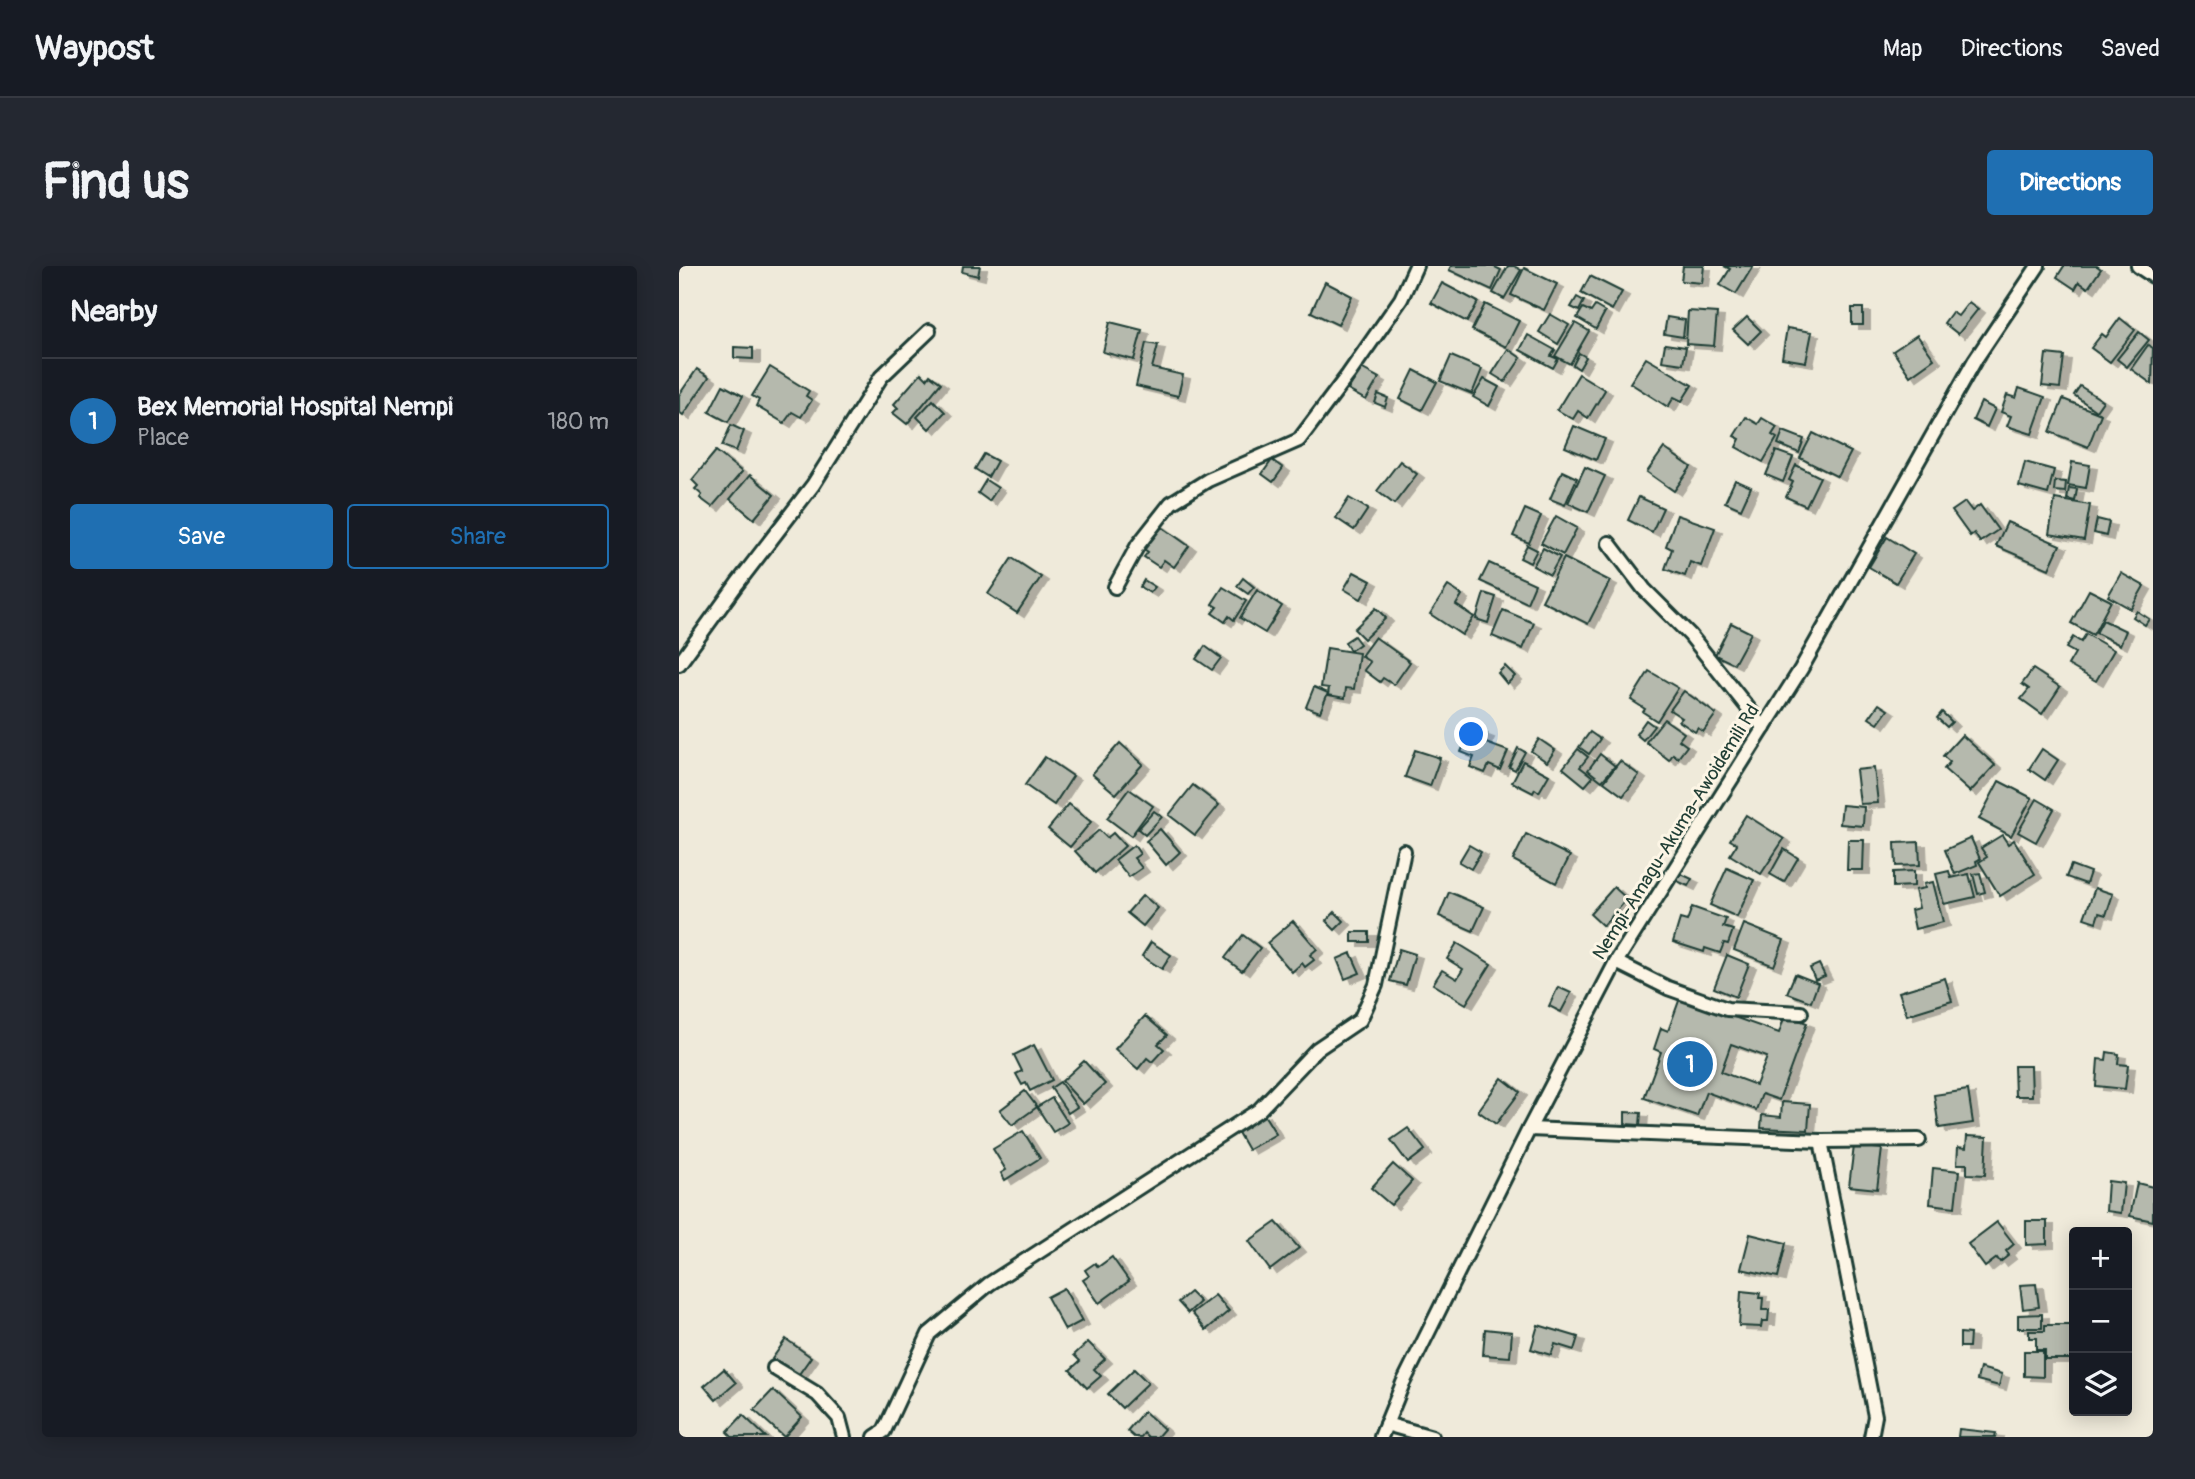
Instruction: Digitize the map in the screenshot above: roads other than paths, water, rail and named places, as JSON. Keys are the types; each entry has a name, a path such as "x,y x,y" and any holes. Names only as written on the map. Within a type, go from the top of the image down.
{"street":[{"path":"1115,587 1138,545 1171,503 1208,480 1299,440 1401,299 1416,266"},
{"name":"Nempi-Amagu-Akuma-Awoidemili Rd","path":"1381,1437 1403,1383 1529,1129 1616,962 1808,658 1975,360 2038,266"},
{"path":"2138,266 2153,276"},
{"path":"679,664 813,485 881,377 929,331"},
{"path":"1609,543 1644,589 1690,635 1764,728"},
{"path":"875,1437 884,1431 929,1334 989,1284 1259,1110 1317,1049 1360,1020 1376,985 1404,851"},
{"path":"1616,962 1668,988 1727,1009 1801,1013"},
{"path":"1529,1129 1821,1141 1919,1140"},
{"path":"1821,1141 1875,1416 1871,1437"},
{"path":"774,1368 817,1394 839,1418 844,1437"},
{"path":"1386,1424 1432,1437"}],"place":[{"name":"Bex Memorial Hospital Nempi","path":"1690,1064"}]}
